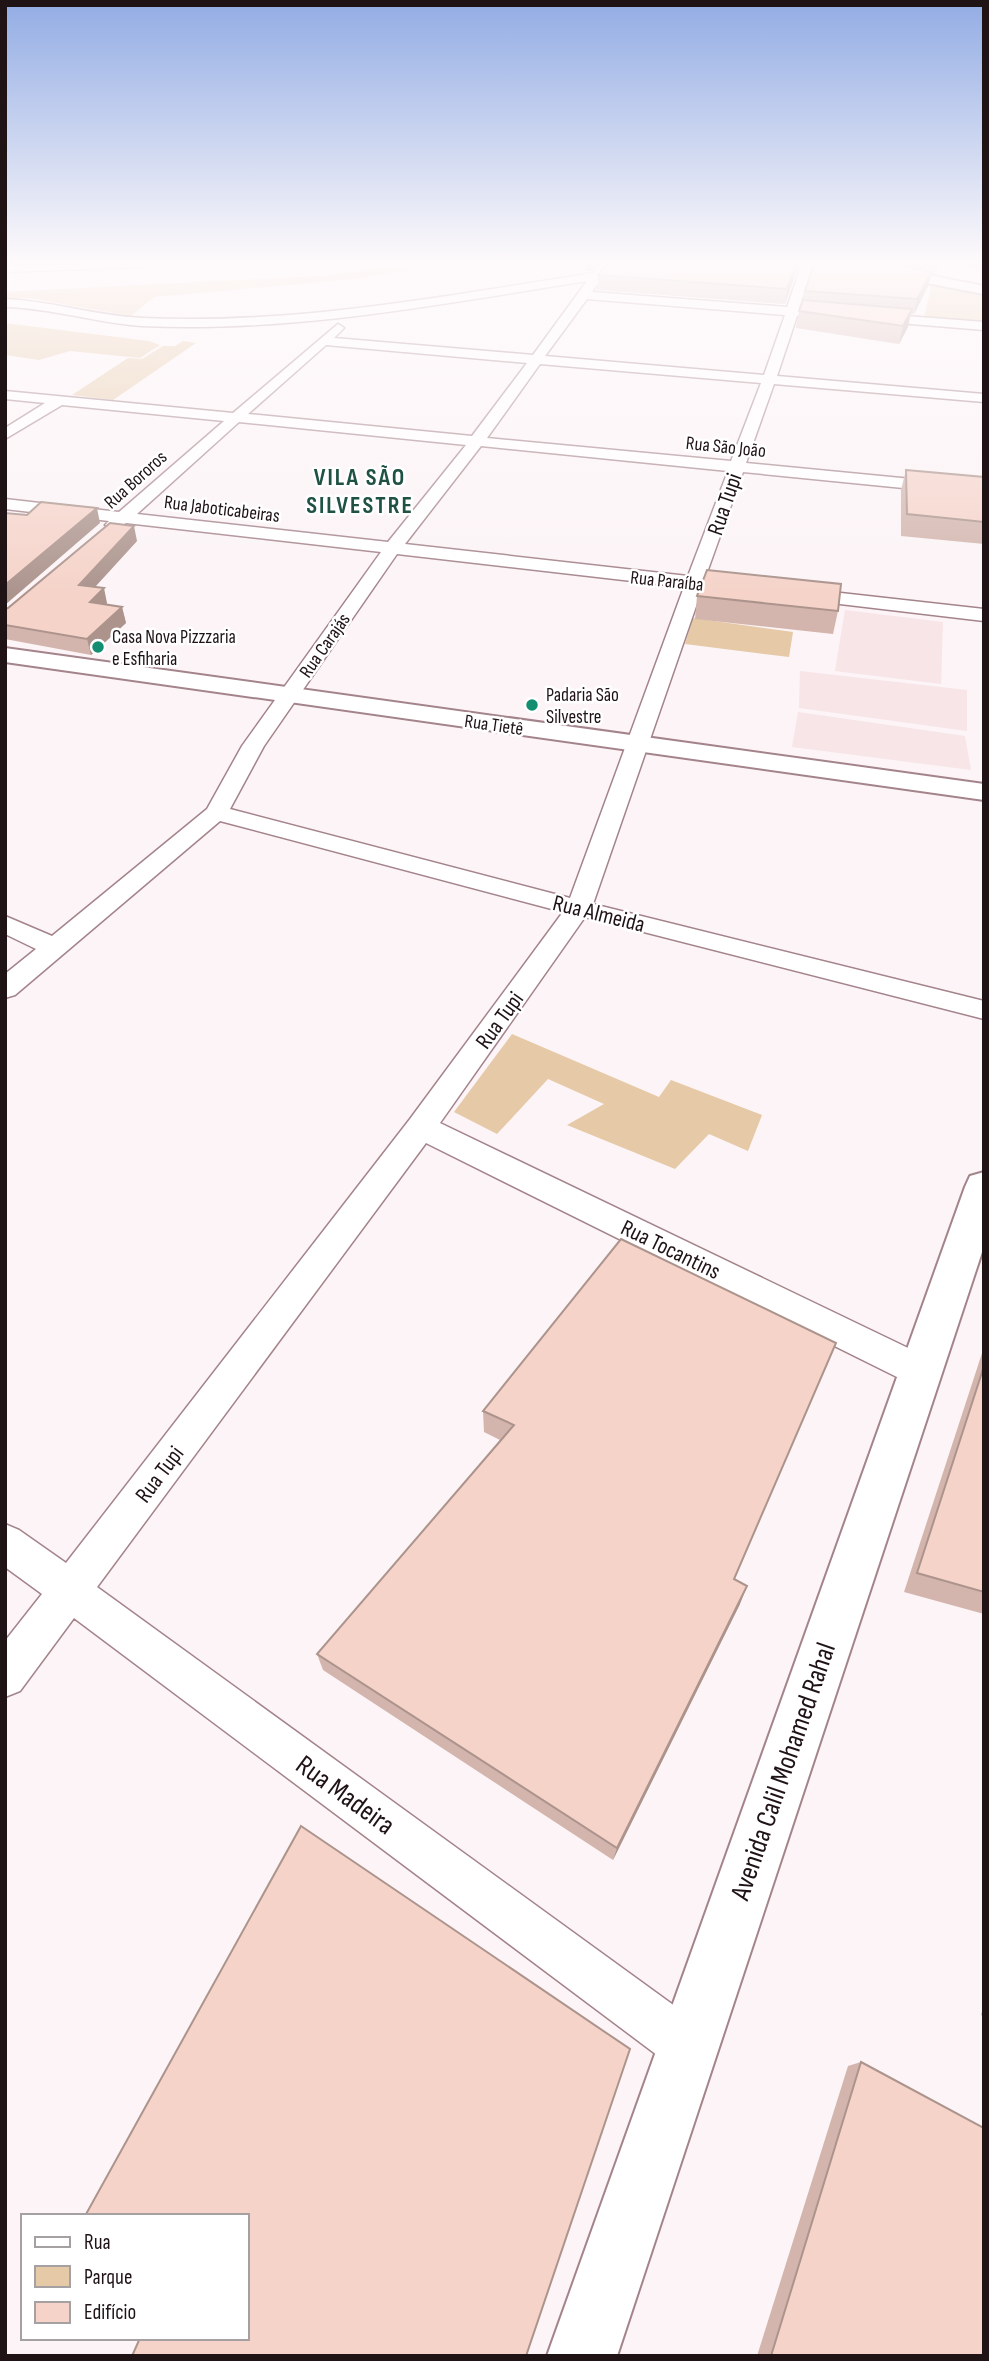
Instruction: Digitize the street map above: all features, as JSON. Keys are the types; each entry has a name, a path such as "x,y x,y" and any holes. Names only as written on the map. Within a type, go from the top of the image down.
{"street":[{"name":"Rua Bororos","path":"99,538 286,374"},
{"name":"Rua Carajás","path":"5,989 216,813 253,746 289,695 392,550 477,442 526,374"},
{"path":"705,374 984,398"},
{"name":"Rua Tupi","path":"5,1676 421,1128 579,908 636,743 771,374"},
{"name":"Rua São João","path":"5,395 984,491"},
{"path":"5,435 58,401"},
{"name":"Rua Jaboticabeiras","path":"5,504 392,550"},
{"name":"Rua Paraíba","path":"392,550 737,588"},
{"path":"778,592 984,615"},
{"name":"Rua Tietê","path":"5,655 984,792"},
{"name":"Rua Almeida","path":"216,813 984,1010"},
{"path":"5,924 56,948"},
{"name":"Rua Tocantins","path":"421,1128 920,1371"},
{"name":"Avenida Calil Mohamed Rahal","path":"582,2356 984,1186"},
{"name":"Rua Madeira","path":"5,1543 687,2046"}],"shaded area":[{"path":"845,610 943,622 941,684 835,671"},
{"path":"800,671 967,690 967,731 799,708"},
{"path":"798,712 965,736 971,770 792,747"}],"green space":[{"path":"104,374 151,374 113,400 72,395"},
{"path":"693,618 793,632 789,657 685,644"},
{"path":"512,1034 659,1097 671,1080 762,1115 748,1151 709,1134 675,1169 567,1125 604,1104 548,1079 497,1134 454,1112"}],"building":[{"path":"906,470 984,477 984,522 907,514"},
{"path":"41,502 97,508 5,585 5,513 27,515"},
{"path":"110,523 134,526 79,585 104,588 90,602 122,607 87,639 5,625 5,609"},
{"path":"707,570 841,584 838,611 697,596"},
{"path":"621,1239 836,1343 734,1579 747,1586 617,1848 317,1654 514,1425 483,1411"},
{"path":"984,1366 984,1592 917,1573"},
{"path":"301,1826 630,2049 526,2356 132,2356 139,2340 248,2340 248,2214 86,2214"},
{"path":"861,2062 984,2128 984,2356 771,2356"}],"place":[{"name":"Casa Nova Pizzzaria e Esfiharia","path":"98,647"},
{"name":"Padaria São Silvestre","path":"532,705"}],"district":[{"name":"VILA SÃO SILVESTRE","path":"360,491"}]}
